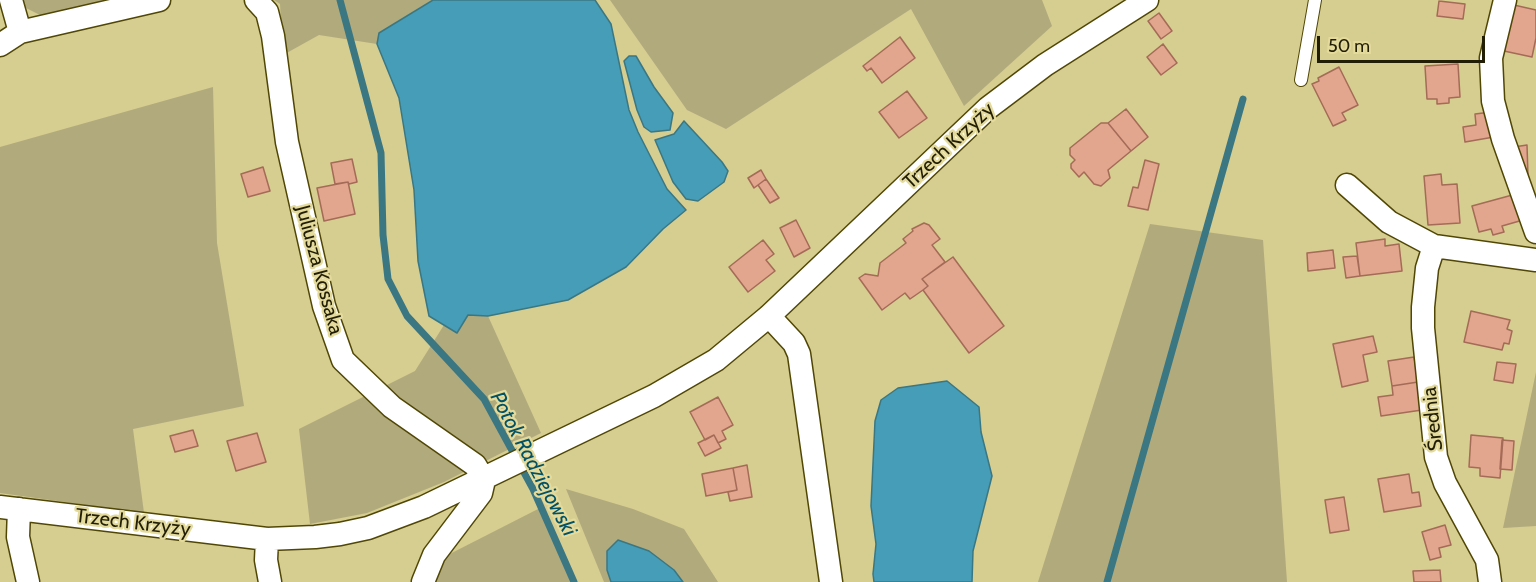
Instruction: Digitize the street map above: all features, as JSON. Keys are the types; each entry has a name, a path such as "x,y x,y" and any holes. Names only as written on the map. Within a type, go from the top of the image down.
{"street":[{"path":"11,0 20,32"},
{"path":"0,45 20,32 159,0"},
{"name":"Juliusza Kossaka","path":"256,0 267,12 273,36 287,142 324,306 343,360 392,407 475,465 484,480"},
{"name":"Trzech Krzyży","path":"9,508 267,539 315,537 368,528 424,507 654,396 716,360 769,316 988,108 1045,64 1147,0"},
{"path":"1505,0 1491,58 1493,101 1503,139 1536,232"},
{"path":"1347,185 1389,222 1434,246 1536,260"},
{"name":"Średnia","path":"1434,246 1427,268 1423,328 1436,457 1445,483 1487,560 1490,582"},
{"path":"769,316 794,343 799,354 831,582"},
{"path":"423,582 434,555 481,493 484,480"},
{"path":"9,508 28,582"},
{"path":"267,539 266,560 270,582"}],"lane":[{"path":"1301,80 1314,0"}],"shaded area":[{"path":"22,0 127,0 44,17 24,7"},
{"path":"274,0 433,0 379,33 377,44 319,35 283,55 280,4"},
{"path":"610,0 1042,0 1052,26 964,106 911,9 726,129 687,110"},
{"path":"213,87 217,243 244,406 133,429 144,513 0,493 0,147"},
{"path":"1150,224 1263,240 1287,582 1038,582"},
{"path":"468,315 488,316 541,433 444,482 367,513 310,524 299,429 415,371 444,325 457,333"},
{"path":"1536,372 1536,526 1503,528"},
{"path":"566,489 633,509 684,529 718,582 604,582"},
{"path":"540,508 572,582 436,582 438,560"}],"water":[{"path":"433,0 595,0 611,24 629,110 638,132 667,189 686,210 663,229 626,267 568,300 488,316 468,315 457,333 429,316 418,261 414,190 399,98 377,44 379,33"},
{"path":"629,56 636,56 673,113 670,130 651,132 644,127 624,61"},
{"path":"684,121 728,171 724,182 698,201 686,199 673,182 655,140 674,134"},
{"path":"947,381 979,407 981,432 992,476 973,551 972,582 874,582 876,544 871,506 875,421 881,400 898,388"},
{"path":"618,540 649,551 674,570 683,582 611,582 607,570 607,551"}],"building":[{"path":"1439,1 1465,4 1463,19 1437,16"},
{"path":"1514,5 1536,10 1536,38 1532,57 1504,51"},
{"path":"1159,13 1172,31 1161,39 1148,21"},
{"path":"900,37 915,58 882,83 871,68 867,71 863,66"},
{"path":"1163,44 1177,63 1161,75 1147,57"},
{"path":"1458,64 1460,97 1449,98 1449,103 1437,104 1437,99 1427,99 1425,66"},
{"path":"1339,67 1358,105 1342,113 1346,120 1333,126 1312,84 1319,81 1318,78"},
{"path":"907,91 927,118 899,138 879,112"},
{"path":"1126,109 1148,137 1131,151 1108,123"},
{"path":"1491,112 1494,137 1465,142 1463,127 1476,125 1475,114"},
{"path":"1101,123 1108,123 1131,151 1108,170 1110,178 1101,186 1094,184 1084,172 1079,177 1071,168 1075,160 1070,155 1070,148"},
{"path":"1527,145 1528,176 1514,147"},
{"path":"352,159 357,182 335,184 331,163"},
{"path":"1145,160 1159,164 1148,210 1128,206 1133,187 1138,188"},
{"path":"263,167 270,191 248,197 241,174"},
{"path":"761,170 766,179 754,188 748,178"},
{"path":"1441,174 1442,185 1457,184 1460,223 1428,225 1424,176"},
{"path":"766,179 779,198 770,203 758,185"},
{"path":"348,182 355,214 324,221 317,188"},
{"path":"1516,194 1523,220 1502,226 1504,232 1493,235 1491,229 1479,232 1472,206"},
{"path":"796,220 810,248 794,257 780,228"},
{"path":"924,223 929,225 940,239 932,245 945,262 922,279 928,286 923,290 910,299 905,293 882,310 859,278 865,274 878,276 880,263 906,243 903,239 913,231 912,229"},
{"path":"1385,239 1385,246 1399,244 1402,271 1360,276 1356,243"},
{"path":"763,240 774,254 766,260 775,271 748,292 729,267"},
{"path":"1333,250 1335,268 1308,271 1307,253"},
{"path":"1357,256 1360,276 1346,278 1343,257"},
{"path":"953,257 1004,326 969,353 923,290 928,286 922,279"},
{"path":"1471,311 1510,320 1507,329 1512,331 1509,344 1504,343 1502,350 1464,342"},
{"path":"1373,336 1377,352 1363,355 1368,381 1342,387 1333,344"},
{"path":"1414,357 1418,382 1392,386 1388,361"},
{"path":"1497,362 1516,364 1513,383 1494,380"},
{"path":"1418,382 1422,410 1381,416 1378,397 1393,395 1392,386"},
{"path":"718,397 733,425 722,431 726,439 718,443 714,435 705,440 690,412"},
{"path":"193,430 198,446 175,452 170,436"},
{"path":"257,433 266,462 236,471 227,441"},
{"path":"714,435 721,448 705,456 698,443"},
{"path":"1471,435 1503,438 1500,478 1480,476 1480,468 1469,467"},
{"path":"1502,440 1514,441 1512,470 1500,469"},
{"path":"747,465 752,497 730,501 728,492 737,490 733,468"},
{"path":"733,468 737,490 706,496 702,474"},
{"path":"1409,474 1412,493 1419,492 1421,506 1384,512 1378,479"},
{"path":"1344,497 1349,530 1330,533 1325,500"},
{"path":"1445,525 1451,545 1439,548 1441,557 1430,560 1422,532"},
{"path":"1440,570 1441,582 1414,582 1413,571"}],"waterway":[{"name":"Potok Radziejowski","path":"340,0 381,153 383,235 388,279 407,316 484,399 533,489 574,582"},
{"path":"1107,582 1243,99"}]}
